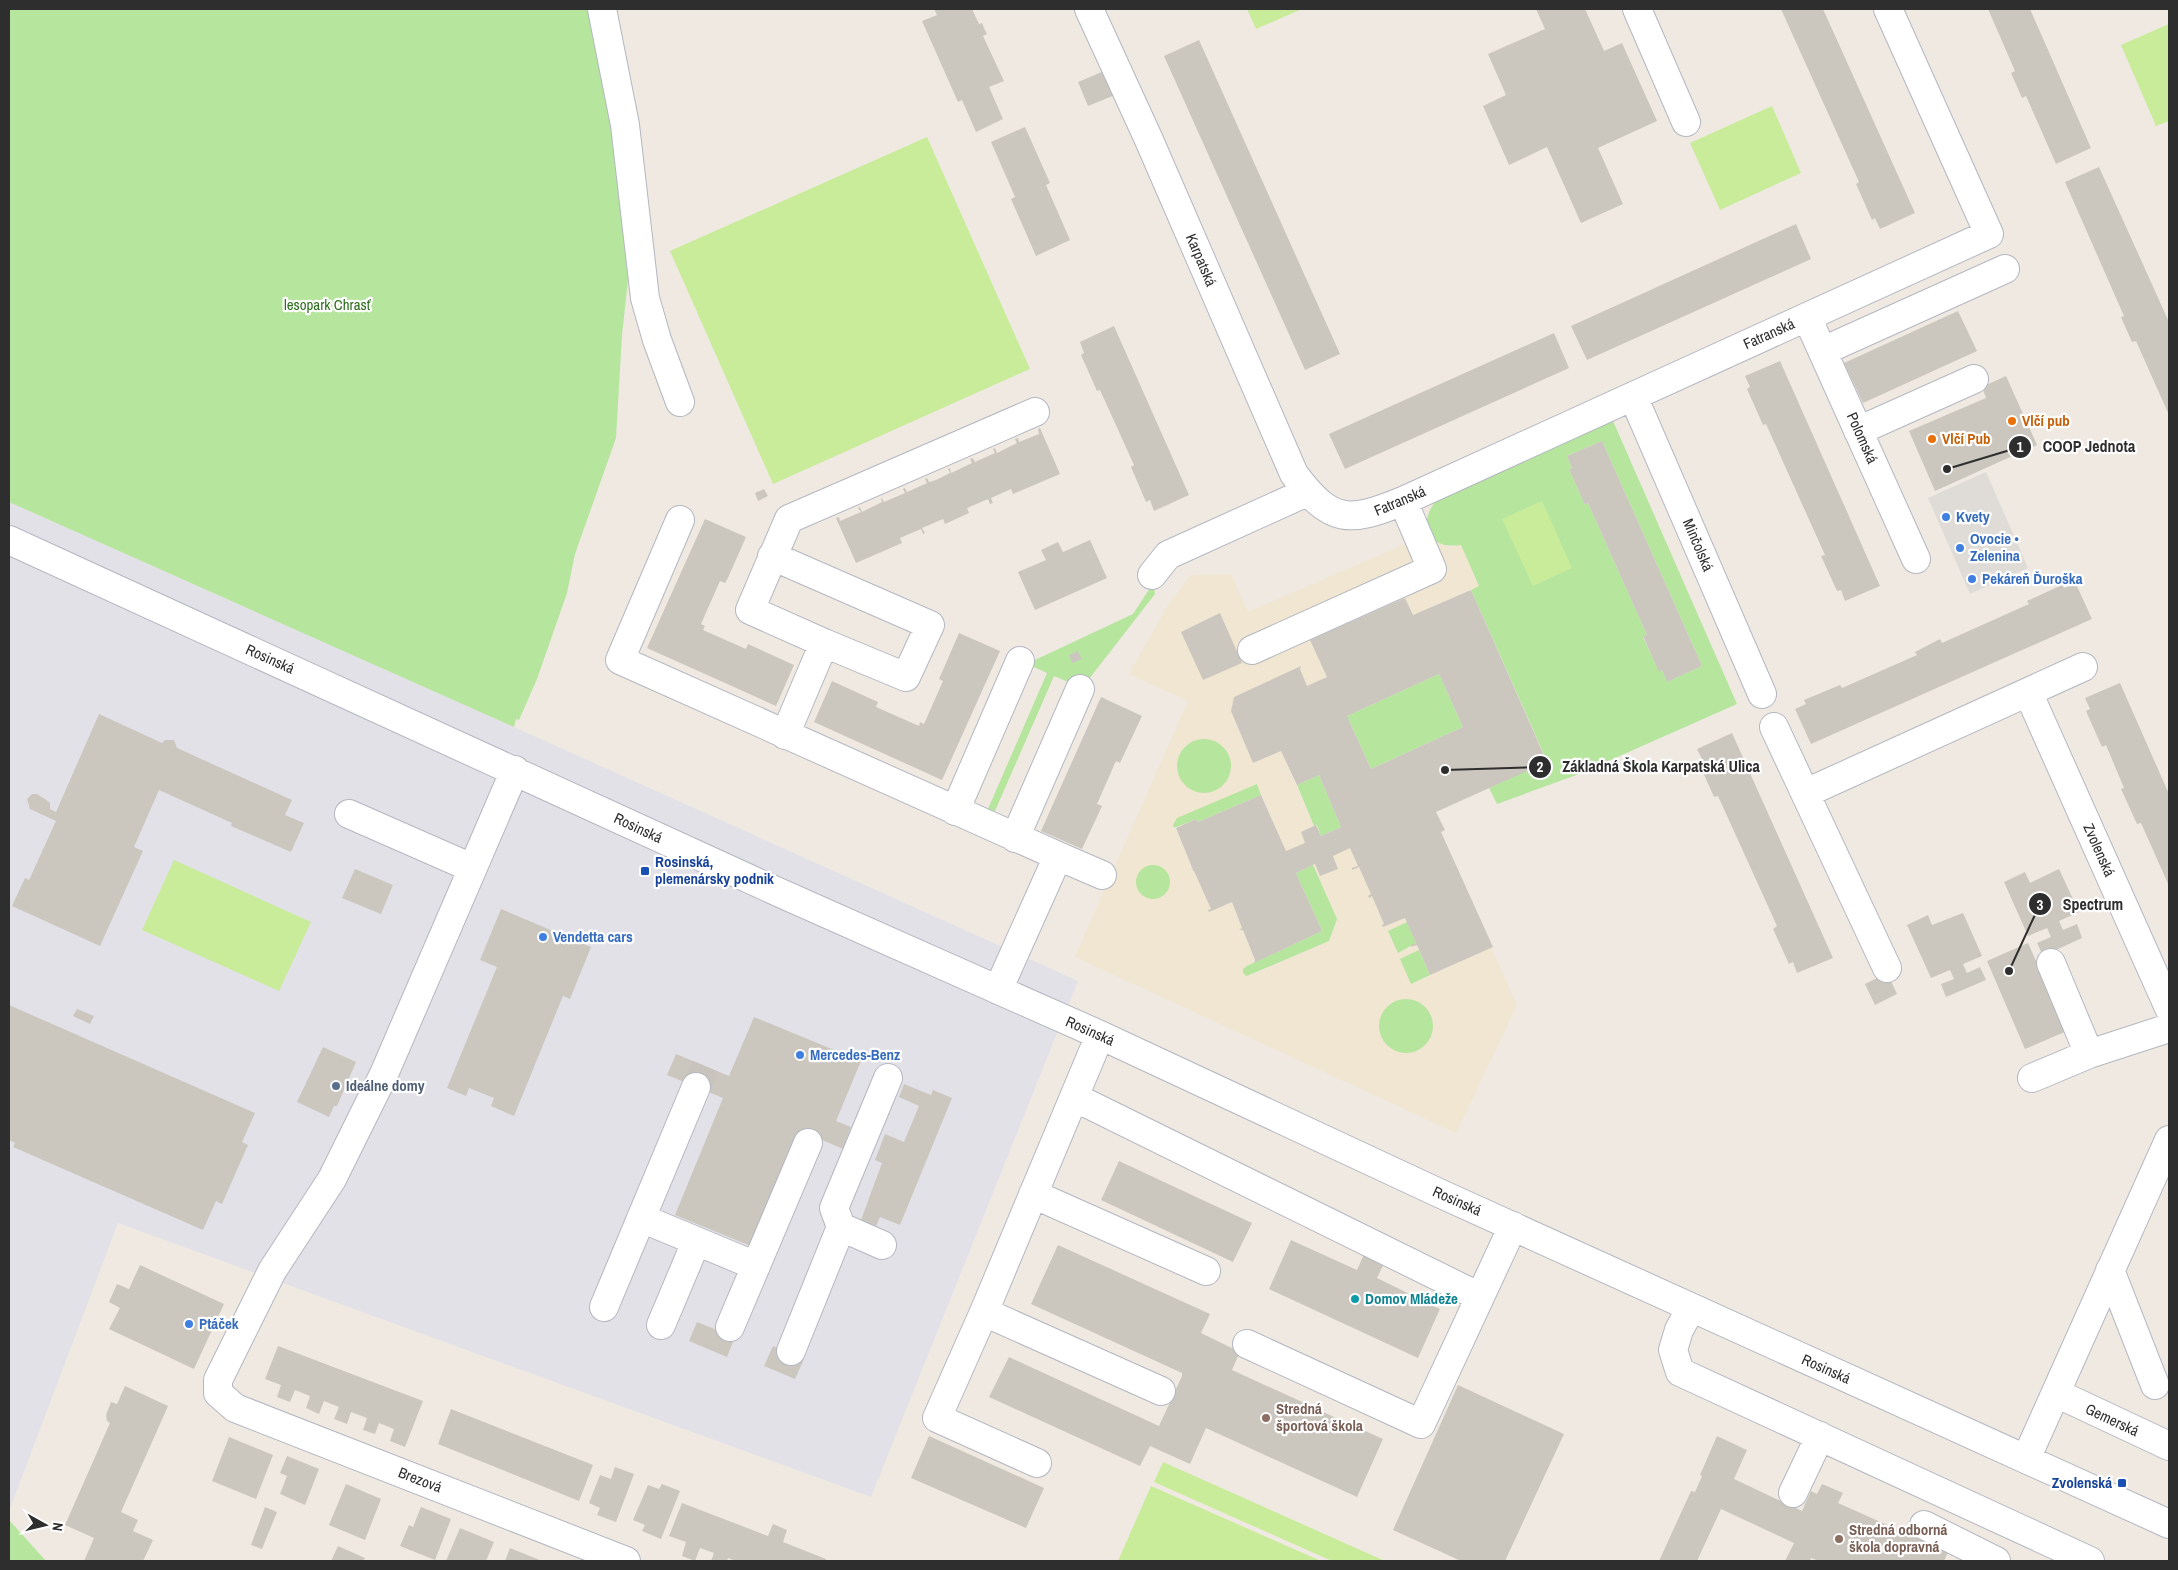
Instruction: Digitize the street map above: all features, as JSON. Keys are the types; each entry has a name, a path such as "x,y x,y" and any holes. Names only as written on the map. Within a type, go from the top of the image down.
{"street":[{"path":"602,9 625,125 645,298 657,340 680,402"},
{"name":"Karpatská","path":"1089,9 1149,140 1294,474 1314,498"},
{"name":"Fatranská","path":"1314,498 1336,512 1352,516 1371,514 1989,234 1888,9"},
{"path":"1642,19 1686,122"},
{"path":"1823,351 2005,269"},
{"name":"Polomská","path":"1807,317 1916,559"},
{"path":"1858,430 1974,379"},
{"name":"Minčolská","path":"1634,396 1762,694"},
{"path":"772,556 930,625 906,677 750,610 772,556 789,519 1035,412"},
{"path":"1152,575 1168,555 1314,498"},
{"path":"1252,650 1432,569 1403,501"},
{"path":"680,520 620,660 1015,838 1102,875"},
{"name":"Rosinská","path":"9,540 778,892 1100,1034 1690,1308 2169,1524"},
{"path":"785,735 824,643"},
{"path":"955,811 1020,661"},
{"path":"1806,793 2083,667"},
{"path":"1015,838 1080,689"},
{"name":"Zvolenská","path":"2028,692 2169,1008"},
{"path":"1774,727 1887,968"},
{"path":"349,814 472,868 515,770"},
{"path":"998,990 1058,856"},
{"name":"Brezová","path":"472,868 384,1074 332,1179 272,1271 260,1294 218,1380 218,1393 235,1408 626,1561"},
{"path":"2051,962 2089,1054"},
{"path":"2032,1078 2089,1054 2169,1028"},
{"path":"1037,1463 937,1418 984,1312 1100,1034"},
{"path":"791,1351 841,1227 834,1208 888,1078"},
{"path":"604,1306 696,1087"},
{"path":"1074,1097 1480,1296"},
{"path":"2026,1459 2169,1140"},
{"path":"730,1327 808,1143"},
{"path":"1032,1194 1206,1272"},
{"path":"641,1218 756,1266"},
{"path":"1247,1344 1421,1424 1513,1226"},
{"path":"841,1227 882,1245"},
{"path":"661,1326 696,1242"},
{"path":"2110,1270 2155,1385"},
{"path":"1690,1308 1679,1330 1673,1350 1680,1372 2090,1561"},
{"path":"984,1312 1161,1391"},
{"name":"Gemerská","path":"2056,1393 2169,1446"},
{"path":"1793,1493 1820,1436"},
{"path":"1924,1525 1996,1561"},
{"path":"2000,1561 2017,1527"}],"shaded area":[{"path":"1986,472 2028,568 1970,594 1928,498"},
{"path":"9,502 1078,981 871,1497 118,1223 9,1511"},
{"path":"1428,534 1450,547 1461,545 1479,586 1413,615 1405,598 1310,640 1327,677 1307,686 1300,669 1301,666 1234,697 1231,711 1253,763 1281,751 1314,826 1301,832 1305,843 1286,851 1257,784 1173,825 1173,830 1176,829 1192,871 1194,871 1211,909 1208,910 1209,911 1232,902 1242,928 1240,930 1243,930 1255,960 1254,963 1247,966 1250,976 1329,941 1337,918 1313,865 1315,864 1320,876 1337,869 1333,856 1350,848 1358,866 1353,868 1359,867 1371,894 1368,896 1372,896 1384,924 1383,927 1405,918 1407,922 1388,931 1398,953 1417,945 1419,950 1411,984 1491,948 1517,1005 1456,1133 1075,957 1188,701 1129,674 1168,605 1191,575 1231,574 1248,612"}],"green space":[{"name":"lesopark Chrasť","path":"9,9 595,9 637,197 622,335 616,438 575,554 567,593 537,679 519,720 516,719 514,727 9,502"},
{"path":"1247,9 1302,9 1256,29"},
{"path":"2169,24 2169,121 2156,126 2121,45"},
{"path":"1772,106 1801,173 1720,210 1690,143"},
{"path":"927,137 1030,369 773,484 670,251"},
{"path":"1608,421 1613,421 1737,704 1579,774 1497,804 1489,788 1547,761 1471,590 1479,586 1461,545 1439,543 1428,532 1428,515 1440,496","holes":["1602,441 1702,666 1667,682 1662,670 1659,671 1643,637 1647,635 1588,503 1585,505 1569,469 1572,468 1567,456"]},
{"path":"1542,501 1572,568 1533,586 1502,519"},
{"path":"1152,585 1155,594 1082,688 1054,676 995,811 988,809 1047,673 1025,663 1028,657 1035,660 1133,614"},
{"path":"1439,674 1463,727 1371,769 1347,716"},
{"path":"1204,739 1214,741 1223,747 1229,756 1231,766 1229,776 1223,785 1214,791 1204,793 1194,791 1185,785 1179,776 1177,766 1179,756 1185,747 1194,741"},
{"path":"1319,775 1341,827 1321,836 1317,825 1314,826 1297,785"},
{"path":"1257,784 1261,795 1198,822 1196,819 1174,828 1173,825 1177,818"},
{"path":"174,860 311,922 279,991 142,930"},
{"path":"1153,865 1165,870 1170,882 1165,894 1153,899 1141,894 1136,882 1141,870"},
{"path":"1313,865 1337,919 1329,941 1247,976 1243,973 1243,969 1247,966 1322,931 1296,873"},
{"path":"1407,922 1416,943 1398,953 1388,931"},
{"path":"1419,950 1430,975 1411,984 1400,959"},
{"path":"1406,999 1416,1001 1425,1007 1431,1016 1433,1026 1431,1036 1425,1045 1416,1051 1406,1053 1396,1051 1387,1045 1381,1036 1379,1026 1381,1016 1387,1007 1396,1001"},
{"path":"1163,1462 1385,1561 1332,1561 1154,1482"},
{"path":"1151,1486 1321,1561 1118,1561"},
{"path":"9,1520 46,1561 9,1561"}],"building":[{"path":"934,9 972,9 979,24 982,23 987,34 983,36 1004,81 989,87 1003,119 976,132 962,100 958,102 922,21 937,15"},
{"path":"1536,9 1585,9 1604,51 1622,43 1657,121 1598,148 1623,204 1581,223 1547,147 1509,165 1483,106 1506,95 1488,54 1545,29"},
{"path":"1781,9 1823,9 1915,213 1880,229 1875,218 1872,220 1856,184 1859,182"},
{"path":"1988,9 2030,9 2091,148 2056,164 2026,96 2022,98 2011,73 2015,71"},
{"path":"1199,40 1340,354 1305,370 1164,56"},
{"path":"1104,71 1115,95 1088,106 1078,82"},
{"path":"1025,127 1050,183 1046,185 1070,240 1036,256 1011,199 1015,197 991,142"},
{"path":"2099,167 2169,322 2169,415 2136,341 2132,342 2121,317 2124,316 2065,182"},
{"path":"1796,224 1811,259 1587,360 1571,326"},
{"path":"1958,311 1977,351 1863,403 1844,363"},
{"path":"1114,326 1189,495 1154,511 1150,500 1146,502 1131,467 1134,465 1100,390 1097,391 1081,355 1084,353 1080,342"},
{"path":"1554,333 1569,368 1345,469 1329,434"},
{"path":"1780,361 1880,586 1845,601 1841,590 1837,591 1821,556 1825,555 1766,424 1763,425 1747,389 1750,387 1745,376"},
{"path":"2006,376 2037,445 1935,491 1909,431 1986,398 1982,387"},
{"path":"1040,428 1060,474 1013,494 1011,489 991,498 993,503 990,504 988,499 967,508 969,513 945,524 943,519 922,528 925,533 923,534 921,529 900,538 902,543 856,563 836,518 839,517 840,521 861,512 858,508 860,507 862,512 882,502 882,498 884,502 905,493 903,489 905,488 907,492 927,483 925,479 927,478 929,482 936,480 950,473 948,469 950,468 951,473 972,463 970,459 973,458 975,462 995,453 993,449 995,448 997,453 1017,443 1015,439 1018,438 1019,442 1039,434 1038,429"},
{"path":"1602,441 1702,666 1667,682 1662,670 1659,672 1643,636 1647,635 1588,503 1585,505 1569,469 1572,468 1567,456"},
{"path":"764,489 768,496 758,501 755,493"},
{"path":"705,519 746,537 727,580 725,583 720,581 701,624 705,626 703,630 746,649 748,644 794,665 776,706 647,648"},
{"path":"1090,540 1107,578 1035,610 1018,572 1046,560 1041,550 1058,542 1063,552"},
{"path":"2076,584 2092,619 1811,744 1795,709 1806,704 1804,700 1840,685 1842,688 1917,655 1915,652 1940,639 1942,643 2029,604 2027,601 2062,585 2064,588"},
{"path":"1471,590 1547,762 1436,812 1445,830 1441,832 1493,947 1430,975 1417,945 1411,947 1411,945 1416,943 1405,918 1383,927 1382,925 1384,924 1372,896 1369,898 1368,896 1371,894 1359,867 1352,870 1352,868 1358,866 1350,848 1333,856 1338,869 1320,876 1315,864 1296,873 1322,931 1254,963 1255,960 1243,930 1239,930 1242,928 1232,902 1209,912 1208,910 1211,909 1192,870 1176,828 1196,819 1198,822 1261,795 1286,851 1305,843 1301,832 1316,825 1321,836 1341,827 1319,775 1297,785 1281,751 1253,763 1231,711 1234,697 1301,666 1300,669 1307,686 1327,677 1310,640 1405,598 1413,615","holes":["1439,674 1463,727 1371,769 1347,716"]},
{"path":"1220,613 1242,663 1203,680 1181,632"},
{"path":"959,633 1000,651 942,780 814,722 832,681 878,702 876,707 919,726 920,722 924,724 943,681 939,679"},
{"path":"1078,651 1082,659 1072,663 1069,655"},
{"path":"2120,683 2169,794 2169,886 2141,823 2137,824 2121,789 2124,788 2106,745 2102,747 2086,711 2090,709 2085,698"},
{"path":"1101,697 1142,716 1120,763 1116,761 1097,804 1102,806 1082,849 1041,831"},
{"path":"99,714 162,743 165,740 174,740 177,748 292,800 285,815 304,823 291,852 231,826 232,823 159,790 134,847 143,851 100,946 12,906 25,878 29,880 56,821 30,809 27,799 32,794 37,794 50,803 50,809 56,812"},
{"path":"1732,733 1833,958 1797,973 1793,962 1789,964 1773,929 1777,926 1718,796 1714,797 1698,761 1702,759 1697,749"},
{"path":"355,869 393,885 381,914 342,898"},
{"path":"2059,869 2079,912 2059,921 2063,930 2077,924 2082,938 2043,956 2037,943 2051,937 2047,928 2028,936 2004,882 2025,872 2030,883"},
{"path":"501,909 591,947 570,999 563,996 514,1116 491,1106 494,1098 469,1088 466,1096 447,1088 497,967 480,960"},
{"path":"1963,913 1982,956 1963,964 1967,973 1980,967 1986,980 1946,997 1941,984 1954,979 1950,970 1931,978 1907,925 1928,915 1932,925"},
{"path":"2028,943 2067,1031 2025,1049 1987,961"},
{"path":"1887,973 1897,994 1875,1005 1865,984"},
{"path":"9,1005 255,1113 242,1142 248,1145 222,1204 216,1201 203,1230 13,1147 15,1143 9,1140"},
{"path":"77,1009 94,1016 90,1024 73,1016"},
{"path":"754,1017 861,1061 836,1121 851,1127 843,1149 806,1133 758,1249 675,1215 723,1098 667,1075 676,1054 729,1076"},
{"path":"323,1047 356,1062 337,1106 334,1106 329,1117 297,1102"},
{"path":"904,1084 931,1095 933,1090 952,1098 900,1225 880,1217 876,1226 861,1220 882,1163 875,1160 885,1134 904,1142 919,1106 899,1097"},
{"path":"1119,1161 1252,1223 1233,1262 1101,1200"},
{"name":"Domov Mládeže","path":"1291,1240 1357,1270 1365,1252 1385,1261 1377,1278 1440,1309 1418,1358 1269,1289"},
{"path":"1058,1245 1210,1314 1201,1333 1240,1352 1232,1370 1309,1405 1308,1407 1312,1407 1383,1439 1357,1497 1206,1428 1190,1464 1150,1446 1140,1466 989,1397 1009,1357 1159,1426 1182,1376 1182,1373 1031,1304"},
{"path":"140,1265 224,1304 194,1369 109,1329 120,1308 109,1302 117,1284 129,1289"},
{"path":"697,1322 735,1337 727,1357 689,1341"},
{"path":"278,1346 423,1401 405,1447 390,1441 394,1429 379,1423 375,1434 363,1430 367,1418 351,1412 347,1424 334,1419 339,1407 324,1401 319,1414 306,1408 310,1396 295,1390 290,1402 277,1397 281,1385 265,1379"},
{"path":"773,1346 804,1359 795,1379 764,1366"},
{"path":"1458,1385 1564,1434 1505,1561 1461,1561 1393,1530"},
{"path":"125,1386 168,1406 121,1512 138,1520 133,1531 153,1540 143,1561 84,1561 94,1538 65,1525 110,1423 107,1421 106,1415 111,1402 117,1404"},
{"path":"451,1409 593,1465 579,1501 438,1444"},
{"path":"929,1436 1044,1488 1026,1528 911,1478"},
{"path":"1717,1436 1747,1450 1734,1479 1802,1511 1811,1491 1817,1494 1822,1484 1843,1493 1838,1503 1948,1552 1944,1561 1819,1561 1811,1558 1810,1561 1785,1561 1794,1543 1721,1509 1697,1561 1659,1561 1691,1491 1695,1492 1702,1476 1700,1475"},
{"path":"229,1437 273,1455 256,1499 212,1481"},
{"path":"287,1456 319,1469 305,1505 280,1494 287,1476 280,1473"},
{"path":"615,1467 634,1474 616,1522 597,1515 600,1508 589,1503 600,1475 611,1479"},
{"path":"346,1484 381,1499 365,1540 329,1525"},
{"path":"662,1484 680,1491 661,1539 642,1531 645,1525 633,1520 648,1485 659,1489"},
{"path":"682,1503 768,1536 773,1524 787,1530 783,1542 826,1559 825,1561 736,1561 728,1558 727,1561 711,1561 714,1553 700,1548 695,1561 682,1556 686,1542 669,1536"},
{"path":"265,1507 277,1512 262,1549 251,1545"},
{"path":"421,1507 451,1519 435,1560 400,1546 409,1525 413,1527"},
{"path":"460,1528 494,1542 486,1561 446,1561"},
{"path":"338,1546 365,1558 363,1561 331,1561"},
{"path":"510,1548 542,1561 505,1561"}],"tunnel":[{"path":"696,1087 705,1066"}],"place":[{"name":"Vlčí pub","path":"2012,421"},
{"name":"Vlčí Pub","path":"1932,439"},
{"name":"COOP Jednota","path":"1947,469"},
{"name":"Kvety","path":"1946,517"},
{"name":"Ovocie • Zelenina","path":"1960,548"},
{"name":"Pekáreň Ďuroška","path":"1972,579"},
{"name":"Základná Škola Karpatská Ulica","path":"1445,770"},
{"name":"Rosinská, plemenársky podnik","path":"645,871"},
{"name":"Vendetta cars","path":"543,937"},
{"name":"Spectrum","path":"2009,971"},
{"name":"Mercedes-Benz","path":"800,1055"},
{"name":"Ideálne domy","path":"336,1086"},
{"name":"Domov Mládeže","path":"1355,1299"},
{"name":"Ptáček","path":"189,1324"},
{"name":"Stredná športová škola","path":"1266,1418"},
{"name":"Zvolenská","path":"2122,1483"},
{"name":"Stredná odborná škola dopravná","path":"1839,1539"}]}
